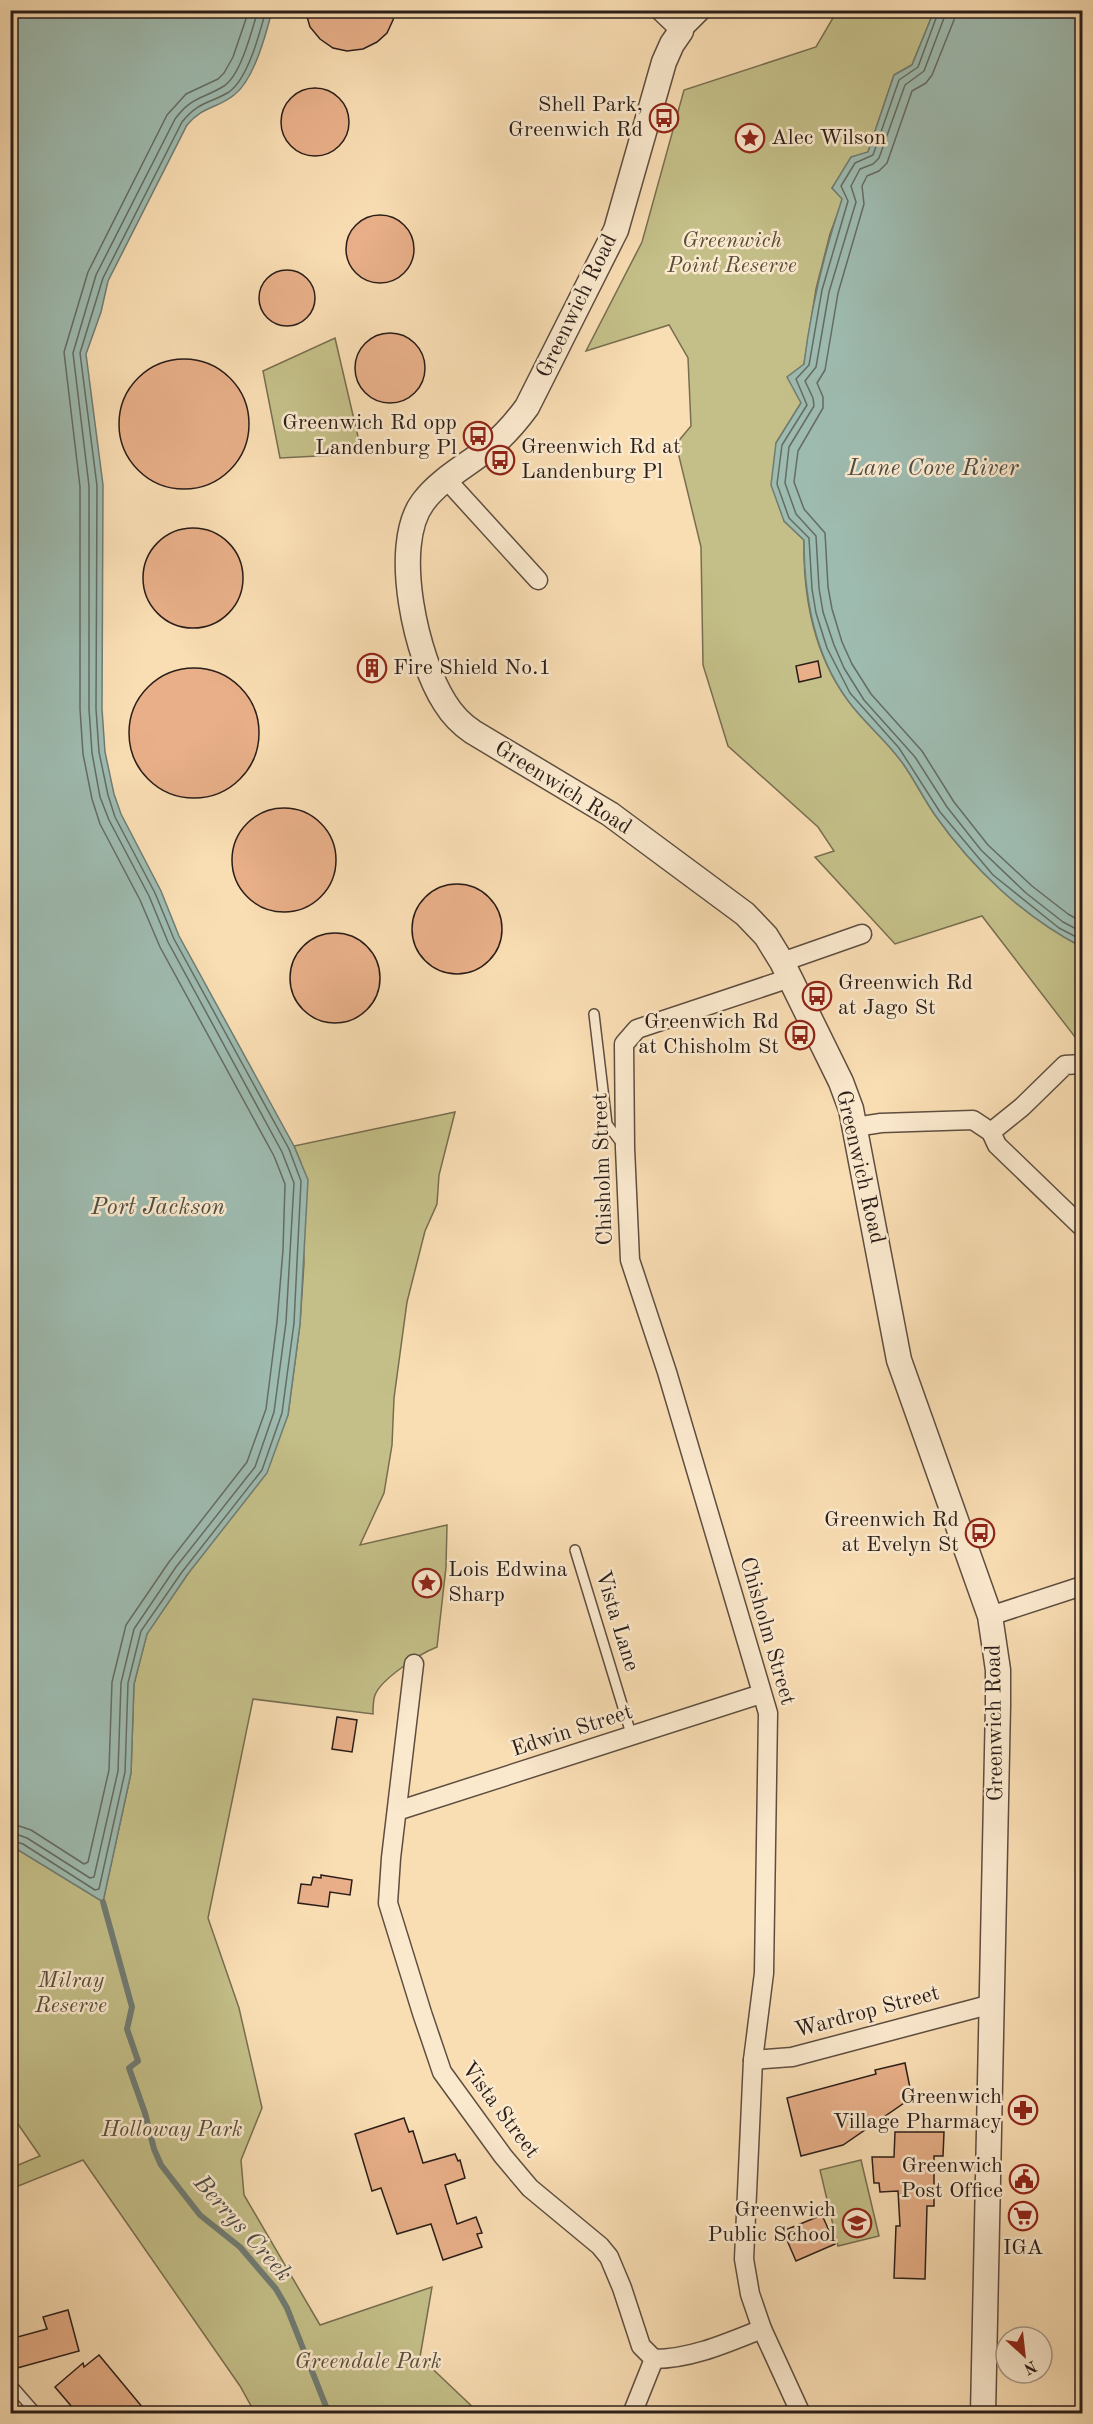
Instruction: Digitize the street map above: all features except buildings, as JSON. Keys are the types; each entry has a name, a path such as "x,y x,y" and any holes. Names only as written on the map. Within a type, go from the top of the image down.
{"street":[{"path":"659,10 681,31 702,10"},
{"name":"Greenwich Road","path":"681,31 664,62 616,230 527,407 499,440 446,480 424,501 414,517 409,558 411,610 420,644 443,701 457,720 473,732 610,814 721,894 766,936 786,970 841,1082 855,1127 902,1370 990,1616 998,1670 983,2414"},
{"path":"446,480 538,579"},
{"name":"Chisholm Street","path":"801,2414 762,2329 750,2294 744,2259 753,2060 765,1962 769,1725 667,1372 630,1260 625,1148 624,1044 637,1029 786,970 862,934"},
{"path":"991,1132 1022,1107 1065,1065 1083,1064"},
{"path":"855,1127 881,1123 973,1120 991,1132 998,1145 1083,1227"},
{"path":"990,1616 1083,1586"},
{"name":"Vista Street","path":"414,1664 388,1902 442,2072 496,2147 530,2188 600,2246 609,2257 622,2288 640,2346 654,2359"},
{"name":"Edwin Street","path":"398,1811 761,1694"},
{"name":"Wardrop Street","path":"753,2060 792,2057 992,2004"},
{"path":"632,2414 654,2359 674,2359 727,2343 762,2329"}],"lane":[{"path":"594,1014 607,1125 625,1148"},
{"name":"Vista Lane","path":"575,1550 632,1737"},
{"path":"10,2383 37,2414"}],"green space":[{"name":"Greenwich Point Reserve","path":"837,11 934,11 912,65 894,75 868,152 842,175 832,188 843,199 830,234 816,289 804,364 801,403 776,443 784,521 804,540 806,584 814,628 829,669 840,689 898,757 935,815 983,873 1040,921 1082,947 1082,1026 1075,1037 982,916 895,944 815,857 834,851 818,827 728,746 703,665 701,547 676,444 691,426 688,358 669,325 586,351 642,242 684,90 816,47"},
{"path":"335,338 359,441 337,455 280,458 263,371"},
{"path":"455,1112 439,1175 437,1204 425,1231 407,1302 394,1398 392,1445 384,1493 360,1545 447,1525 446,1567 437,1647 412,1661 385,1682 375,1695 373,1714 253,1699 208,1918 239,2008 262,2108 241,2160 244,2195 320,2325 432,2287 420,2357 479,2413 255,2413 240,2386 83,2160 11,2189 11,2168 40,2156 11,2114 10,1845 103,1901 131,1773 134,1684 147,1633 187,1575 288,1415 300,1324 304,1263 301,1163 294,1146"},
{"path":"861,2160 879,2236 838,2246 820,2170"}],"water":[{"name":"Port Jackson","path":"10,11 272,11 248,79 234,95 205,110 187,125 108,281 101,312 86,354 103,485 102,709 105,752 114,794 121,814 161,891 179,936 294,1146 308,1180 300,1324 288,1415 267,1473 187,1575 147,1634 134,1684 131,1773 103,1902 10,1845"},
{"name":"Lane Cove River","path":"934,11 1082,11 1082,947 1040,921 983,873 935,815 898,757 840,689 829,669 814,628 806,584 804,540 784,521 771,485 776,443 801,403 787,377 804,364 819,280 842,199 832,188 851,157 868,152 894,75 912,65"}],"waterway":[{"name":"Berrys Creek","path":"103,1902 132,2007 127,2029 138,2061 129,2068 161,2165 200,2215 240,2247 276,2289 287,2308 329,2414"}],"place":[{"name":"Shell Park, Greenwich Rd","path":"664,118"},
{"name":"Alec Wilson","path":"750,138"},
{"name":"Greenwich Rd opp Landenburg Pl","path":"478,436"},
{"name":"Greenwich Rd at Landenburg Pl","path":"500,460"},
{"name":"Fire Shield No.1","path":"372,668"},
{"name":"Greenwich Rd at Jago St","path":"817,996"},
{"name":"Greenwich Rd at Chisholm St","path":"800,1035"},
{"name":"Greenwich Rd at Evelyn St","path":"980,1533"},
{"name":"Lois Edwina Sharp","path":"427,1583"},
{"name":"Greenwich Village Pharmacy","path":"1023,2110"},
{"name":"Greenwich Post Office","path":"1024,2179"},
{"name":"IGA","path":"1023,2216"},
{"name":"Greenwich Public School","path":"857,2223"}],"park label":[{"name":"Milray Reserve","path":"71,1994"},
{"name":"Holloway Park","path":"172,2130"},
{"name":"Greendale Park","path":"368,2362"}]}
